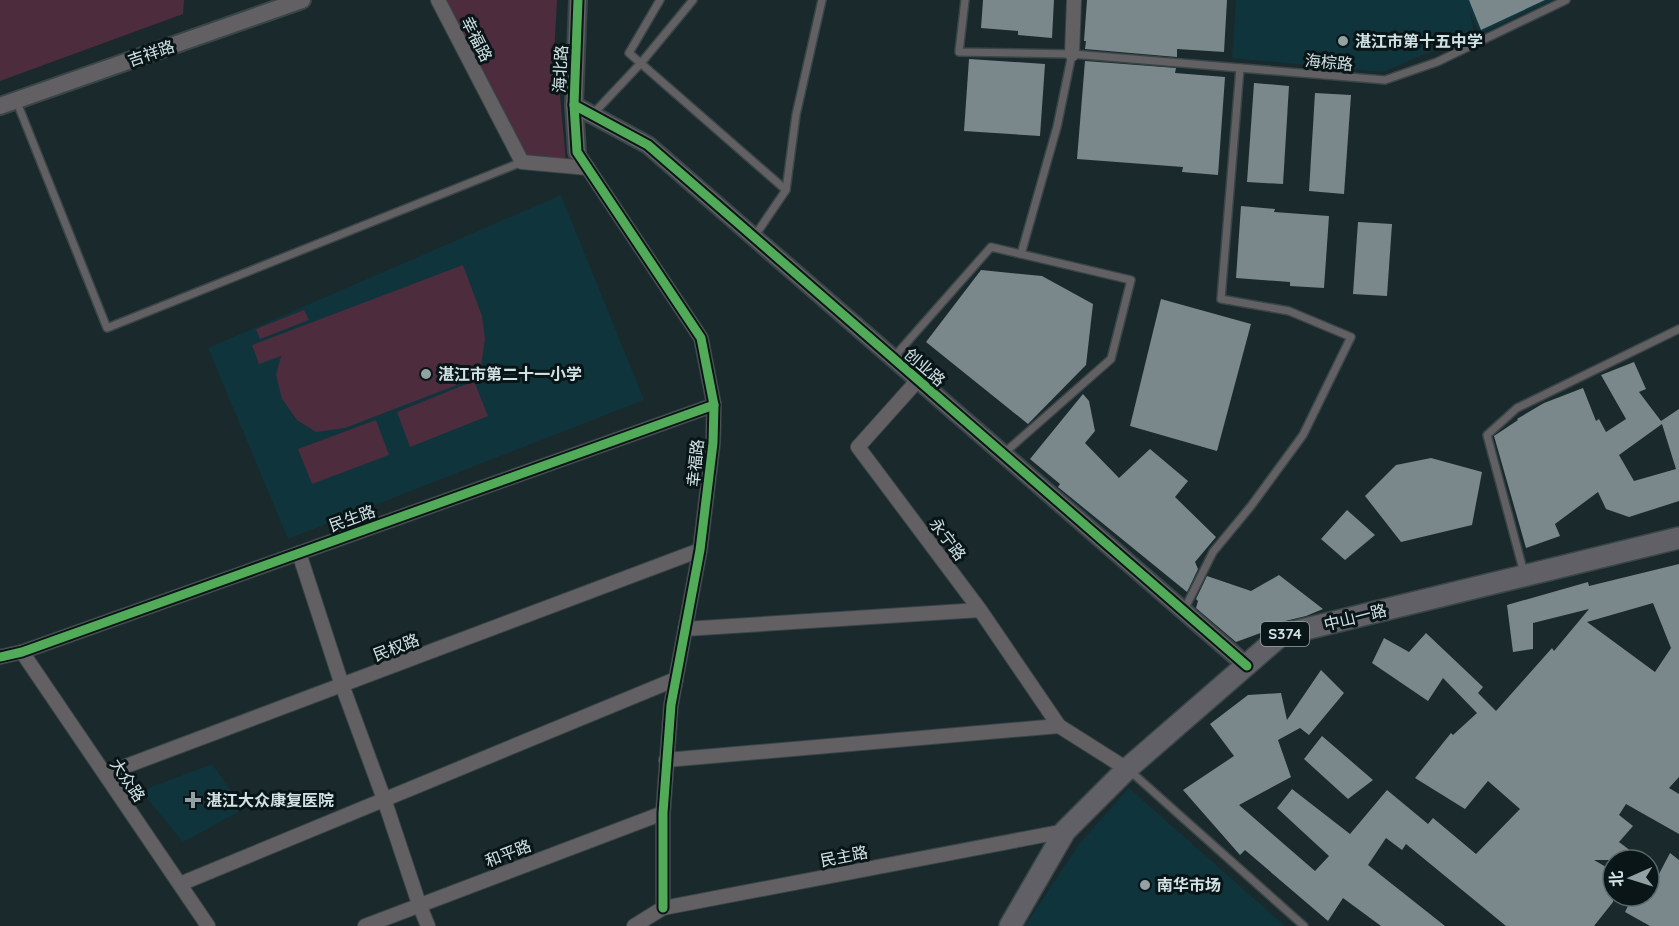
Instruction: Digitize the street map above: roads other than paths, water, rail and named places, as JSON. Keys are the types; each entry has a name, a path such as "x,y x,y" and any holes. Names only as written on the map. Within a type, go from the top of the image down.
{"main road":[{"name":"中山一路","path":"1010,926 1065,831 1127,768 1281,635 1679,538"}],"street":[{"name":"吉祥路","path":"0,106 302,0"},
{"name":"幸福路","path":"438,0 522,162"},
{"name":"海北路","path":"574,105 578,0"},
{"name":"海北路","path":"574,105 590,0"},
{"path":"1072,54 1074,0"},
{"path":"574,105 577,152"},
{"name":"创业路","path":"574,105 648,145 1247,666"},
{"name":"幸福路","path":"577,152 701,338 714,405 713,443 700,550 671,705 663,813 663,908"},
{"path":"522,162 588,168"},
{"name":"永宁路","path":"918,380 858,447 980,610 1059,726"},
{"name":"民生路","path":"0,657 22,652 714,405"},
{"name":"民权路","path":"105,774 700,550"},
{"path":"299,553 342,685 428,926"},
{"path":"685,629 980,610"},
{"name":"大众路","path":"22,652 208,926"},
{"path":"180,884 676,679"},
{"path":"666,759 1059,726 1127,768"},
{"name":"和平路","path":"365,926 663,813"},
{"name":"民主路","path":"634,926 663,908 1065,831"}],"lane":[{"path":"660,0 629,53 786,190"},
{"path":"592,115 641,63 693,0"},
{"path":"754,237 786,190 796,115 822,0"},
{"name":"海棕路","path":"965,0 959,52 1072,54 1385,80 1437,62 1566,0"},
{"path":"1021,254 1057,127 1072,54"},
{"path":"1184,611 1213,552 1251,506 1303,435 1352,337 1289,310 1221,299 1240,68"},
{"path":"16,100 107,328 522,162"},
{"path":"893,358 991,247 1131,280 1111,359 1003,454"},
{"path":"1525,575 1487,435 1517,408 1679,329"},
{"path":"1127,768 1304,926"}],"place":[{"name":"湛江市第十五中学","path":"1343,41"},
{"name":"湛江市第二十一小学","path":"426,374"},
{"name":"湛江大众康复医院","path":"193,800"},
{"name":"南华市场","path":"1145,885"}]}
